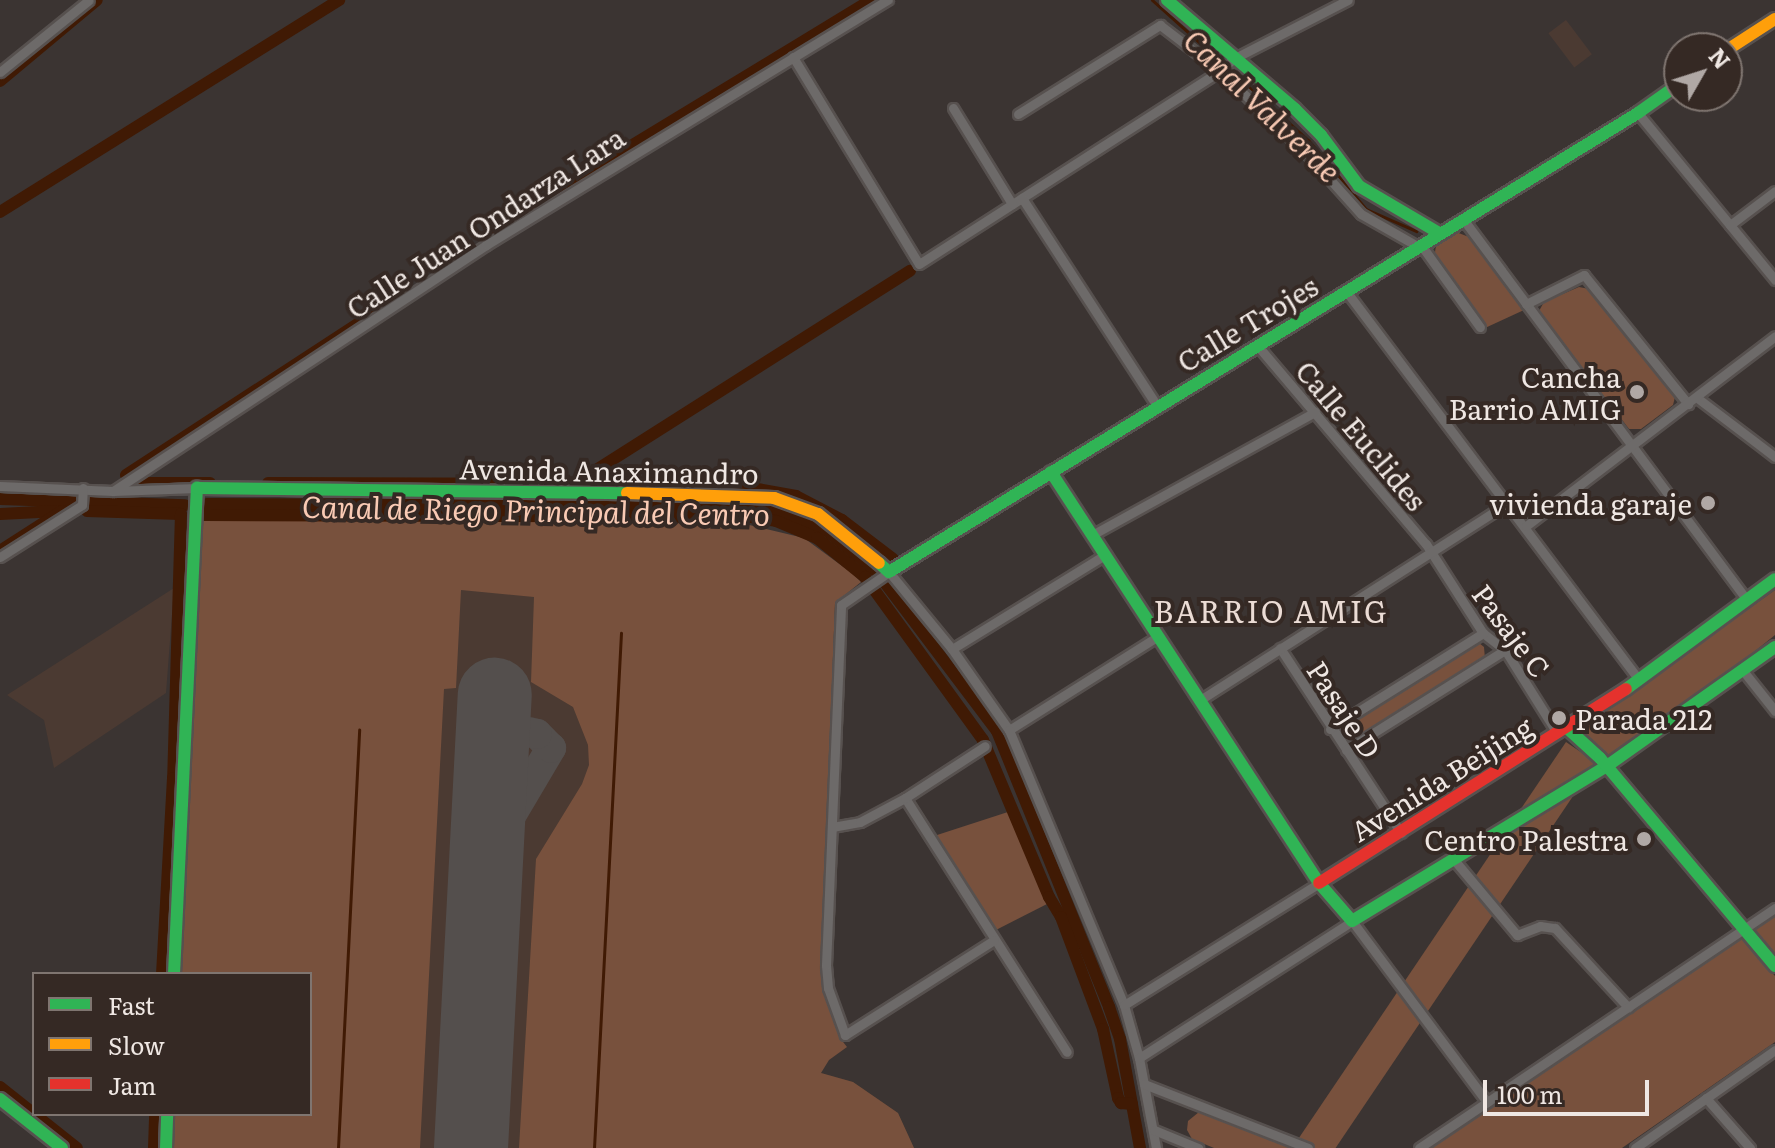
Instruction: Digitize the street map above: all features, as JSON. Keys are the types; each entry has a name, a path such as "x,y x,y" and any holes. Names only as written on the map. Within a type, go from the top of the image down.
{"street":[{"path":"0,72 89,0"},
{"name":"Calle Juan Ondarza Lara","path":"113,491 486,245 888,0"},
{"path":"1167,0 1313,126 1359,186 1439,233"},
{"path":"793,57 919,264 1220,71 1233,59 1348,0"},
{"path":"1743,40 1775,19"},
{"path":"1018,114 1160,25 1220,71 1308,155 1345,200 1361,214 1420,246 1480,327"},
{"name":"Calle Trojes","path":"832,827 841,605 1157,406 1663,95"},
{"path":"953,108 1012,204"},
{"path":"1638,113 1775,280"},
{"path":"1730,225 1775,191"},
{"path":"1022,198 1157,406"},
{"path":"1463,219 1747,600"},
{"path":"1526,304 1584,275 1692,400 1775,457"},
{"path":"1346,291 1639,680"},
{"path":"1526,526 1775,336"},
{"name":"Calle Euclides","path":"1257,345 1431,554"},
{"path":"1092,535 1315,412"},
{"path":"1051,472 1319,883 1352,921 1487,1102"},
{"name":"Avenida Anaximandro","path":"0,486 83,494 113,491 739,494 774,498 818,514 841,529 888,574 952,649 1009,730 1124,1005 1139,1058 1156,1148"},
{"path":"174,972 196,492"},
{"path":"0,557 82,505 83,494"},
{"path":"1200,700 1508,503"},
{"name":"Pasaje C","path":"1431,554 1483,633 1505,650 1562,730"},
{"path":"952,649 1105,555"},
{"name":"Avenida Beijing","path":"1124,1005 1639,680 1775,579"},
{"path":"1330,729 1483,633"},
{"path":"1009,730 1158,636"},
{"path":"1139,1058 1352,921 1607,766 1744,672 1775,647"},
{"name":"Pasaje D","path":"1280,648 1330,729 1401,833"},
{"path":"1346,750 1505,650"},
{"path":"1744,672 1775,711"},
{"path":"1562,730 1607,766 1775,966"},
{"path":"985,746 905,798 860,822 832,827 826,965 828,988 845,1035 994,940"},
{"path":"905,798 1067,1052"},
{"path":"1455,861 1517,935 1540,926 1555,928 1628,1007"},
{"path":"1419,1148 1775,908"},
{"path":"1635,1148 1775,1050"},
{"path":"1144,1084 1308,1148"},
{"path":"1706,1098 1750,1148"},
{"path":"0,1099 6,1114 62,1148"},
{"path":"166,1148 167,1116"},
{"path":"1154,1130 1198,1148"}],"shaded area":[{"path":"1566,20 1592,54 1574,68 1548,33"},
{"path":"1456,232 1469,237 1524,310 1485,328 1434,258 1436,246"},
{"path":"1579,287 1589,289 1675,397 1673,405 1641,429 1629,429 1539,311 1544,302"},
{"path":"202,518 484,519 763,526 786,1063 853,1082 898,1113 914,1148 172,1148 174,1116 312,1116 312,972 180,972"},
{"path":"202,518 745,524 804,538 861,582 835,603 821,978 840,1038 847,1047 829,1060 821,1073 853,1082 898,1113 914,1148 519,1148 536,859 582,784 589,765 588,745 573,707 531,682 534,597 461,590 456,688 444,689 420,1148 172,1148 174,1116 312,1116 312,972 180,972"},
{"path":"174,588 166,693 54,768 44,720 7,695"},
{"path":"1775,590 1775,635 1738,665 1607,756 1579,729"},
{"path":"1479,643 1484,647 1485,659 1353,739 1346,737 1345,724 1471,644"},
{"path":"1566,742 1596,762 1336,1148 1292,1148"},
{"path":"1011,811 1047,904 994,931 934,836"},
{"path":"1775,914 1775,957 1754,933 1755,928"},
{"path":"1737,939 1743,939 1775,976 1775,1042 1622,1148 1429,1148"},
{"path":"1199,1112 1290,1148 1214,1148 1192,1139 1187,1130 1188,1121"}],"waterway":[{"path":"0,81 97,0"},
{"path":"0,212 339,0"},
{"path":"491,237 613,157 871,0"},
{"name":"Canal Valverde","path":"1152,0 1308,140 1366,209 1416,231"},
{"path":"574,484 910,271"},
{"path":"126,475 388,304"},
{"path":"137,483 210,483"},
{"path":"268,483 735,485 796,496 842,520 893,559"},
{"name":"Canal de Riego Principal del Centro","path":"0,499 185,505"},
{"name":"Canal de Riego Principal del Centro","path":"207,504 750,506 778,510 826,530 876,571 997,731 1120,1039 1140,1148"},
{"path":"0,514 58,511"},
{"path":"0,551 62,511"},
{"path":"87,511 181,514 173,778 162,972"},
{"path":"204,515 751,517 776,521 817,538 865,577 983,740 1049,897 1061,917 1103,1029 1118,1098 1121,1103 1132,1104"},
{"path":"594,1148 621,633"},
{"path":"338,1148 359,730"},
{"path":"0,1087 32,1112"},
{"path":"37,1116 77,1148"},
{"path":"154,1148 155,1116"}],"taxiway":[{"path":"486,858 551,748 537,734 529,732"}],"runway":[{"path":"471,1148 495,695"}],"traffic: fast":[{"path":"1167,0 1295,109 1321,135 1359,186 1439,233"},
{"path":"879,563 889,572 1663,95"},
{"path":"1051,472 1319,883 1352,921 1607,766 1775,647"},
{"path":"174,972 197,488 627,493"},
{"path":"1626,689 1775,579"},
{"path":"1566,727 1600,758 1775,966"},
{"path":"0,1099 62,1148"},
{"path":"166,1148 167,1116"}],"traffic: slow":[{"path":"1743,40 1775,19"},
{"path":"627,493 774,498 818,514 879,563"}],"traffic: jam":[{"path":"1319,883 1626,689"}],"place":[{"name":"Cancha Barrio AMIG","path":"1637,392"},
{"name":"vivienda garaje","path":"1708,503"},
{"name":"Parada 212","path":"1559,718"},
{"name":"Centro Palestra","path":"1644,839"}],"district":[{"name":"BARRIO AMIG","path":"1271,610"}]}
